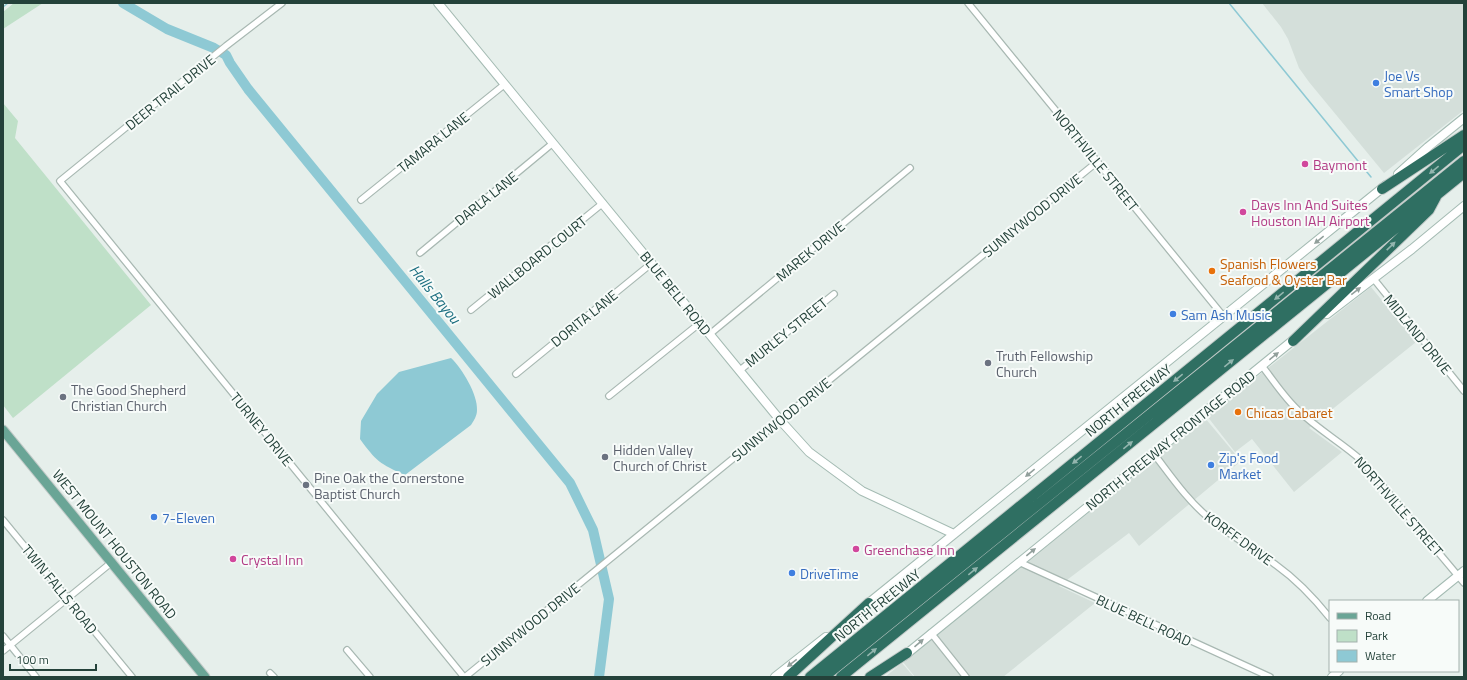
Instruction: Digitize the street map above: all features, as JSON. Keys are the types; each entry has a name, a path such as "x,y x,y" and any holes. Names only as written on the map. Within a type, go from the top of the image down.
{"highway":[{"path":"1382,189 1464,135"},
{"name":"NORTH FREEWAY","path":"810,677 1464,145"},
{"name":"NORTH FREEWAY","path":"824,677 1464,161"},
{"path":"841,677 1464,172"},
{"path":"1292,341 1429,210 1437,194"},
{"path":"788,677 869,603"},
{"path":"870,677 907,653"}],"main road":[{"name":"BLUE BELL ROAD","path":"438,3 739,371 808,452 862,491 954,534"},
{"path":"774,677 869,603 1382,189 1428,147 1464,118"},
{"name":"NORTH FREEWAY FRONTAGE ROAD","path":"878,677 1292,341 1412,249 1464,206"},
{"name":"WEST MOUNT HOUSTON ROAD","path":"3,430 205,677"},
{"path":"1428,600 1461,573"}],"street":[{"name":"DEER TRAIL DRIVE","path":"60,181 226,46 282,3"},
{"name":"NORTHVILLE STREET","path":"968,3 1224,317"},
{"name":"TAMARA LANE","path":"362,200 504,84"},
{"name":"DARLA LANE","path":"420,253 553,143"},
{"name":"SUNNYWOOD DRIVE","path":"465,677 1098,162"},
{"name":"MAREK DRIVE","path":"710,334 910,168"},
{"name":"TURNEY DRIVE","path":"60,181 465,677"},
{"name":"WALLBOARD COURT","path":"471,310 603,203"},
{"name":"DORITA LANE","path":"516,374 652,263"},
{"name":"MIDLAND DRIVE","path":"1373,278 1464,391"},
{"name":"MURLEY STREET","path":"739,371 834,294"},
{"path":"610,396 700,323"},
{"name":"NORTHVILLE STREET","path":"1262,366 1298,411 1361,460 1461,573 1464,583"},
{"name":"KORFF DRIVE","path":"1154,454 1174,481 1202,512 1228,533 1276,564 1298,582 1329,617"},
{"name":"TWIN FALLS ROAD","path":"3,520 132,677"},
{"path":"3,651 112,562"},
{"name":"BLUE BELL ROAD","path":"1019,562 1270,677"},
{"path":"931,633 966,677"},
{"path":"3,636 36,677"},
{"path":"347,650 370,677"}],"shaded area":[{"path":"1262,3 1464,3 1464,110 1384,173 1309,82 1299,68 1288,39 1281,27"},
{"path":"1371,287 1416,342 1309,428 1342,452 1294,492 1252,439 1235,452 1207,416"},
{"path":"1205,418 1241,461 1139,546 1129,533 1059,586 1095,603 1003,677 915,677 903,662"},
{"path":"902,663 914,677 885,677"}],"green space":[{"path":"14,3 43,3 3,29 3,12"},
{"path":"3,103 18,121 15,138 151,305 13,418 3,405"}],"water":[{"path":"451,358 464,375 475,397 477,412 471,425 405,475 384,465 370,452 360,439 361,421 377,394 399,372"}],"waterway":[{"path":"3,7 8,3"},
{"name":"Halls Bayou","path":"123,3 167,29 214,48 226,55 248,89 570,483 593,530 609,599 599,677"},
{"path":"1229,3 1371,177"}],"place":[{"name":"Joe Vs Smart Shop","path":"1376,83"},
{"name":"Baymont","path":"1305,164"},
{"name":"Days Inn And Suites Houston IAH Airport","path":"1243,212"},
{"name":"Spanish Flowers Seafood & Oyster Bar","path":"1212,271"},
{"name":"Sam Ash Music","path":"1173,314"},
{"name":"Truth Fellowship Church","path":"988,363"},
{"name":"The Good Shepherd Christian Church","path":"63,397"},
{"name":"Chicas Cabaret","path":"1238,412"},
{"name":"Hidden Valley Church of Christ","path":"605,457"},
{"name":"Zip's Food Market","path":"1211,465"},
{"name":"Pine Oak the Cornerstone Baptist Church","path":"306,485"},
{"name":"7-Eleven","path":"154,517"},
{"name":"Greenchase Inn","path":"856,549"},
{"name":"Crystal Inn","path":"233,559"},
{"name":"DriveTime","path":"792,573"}]}
